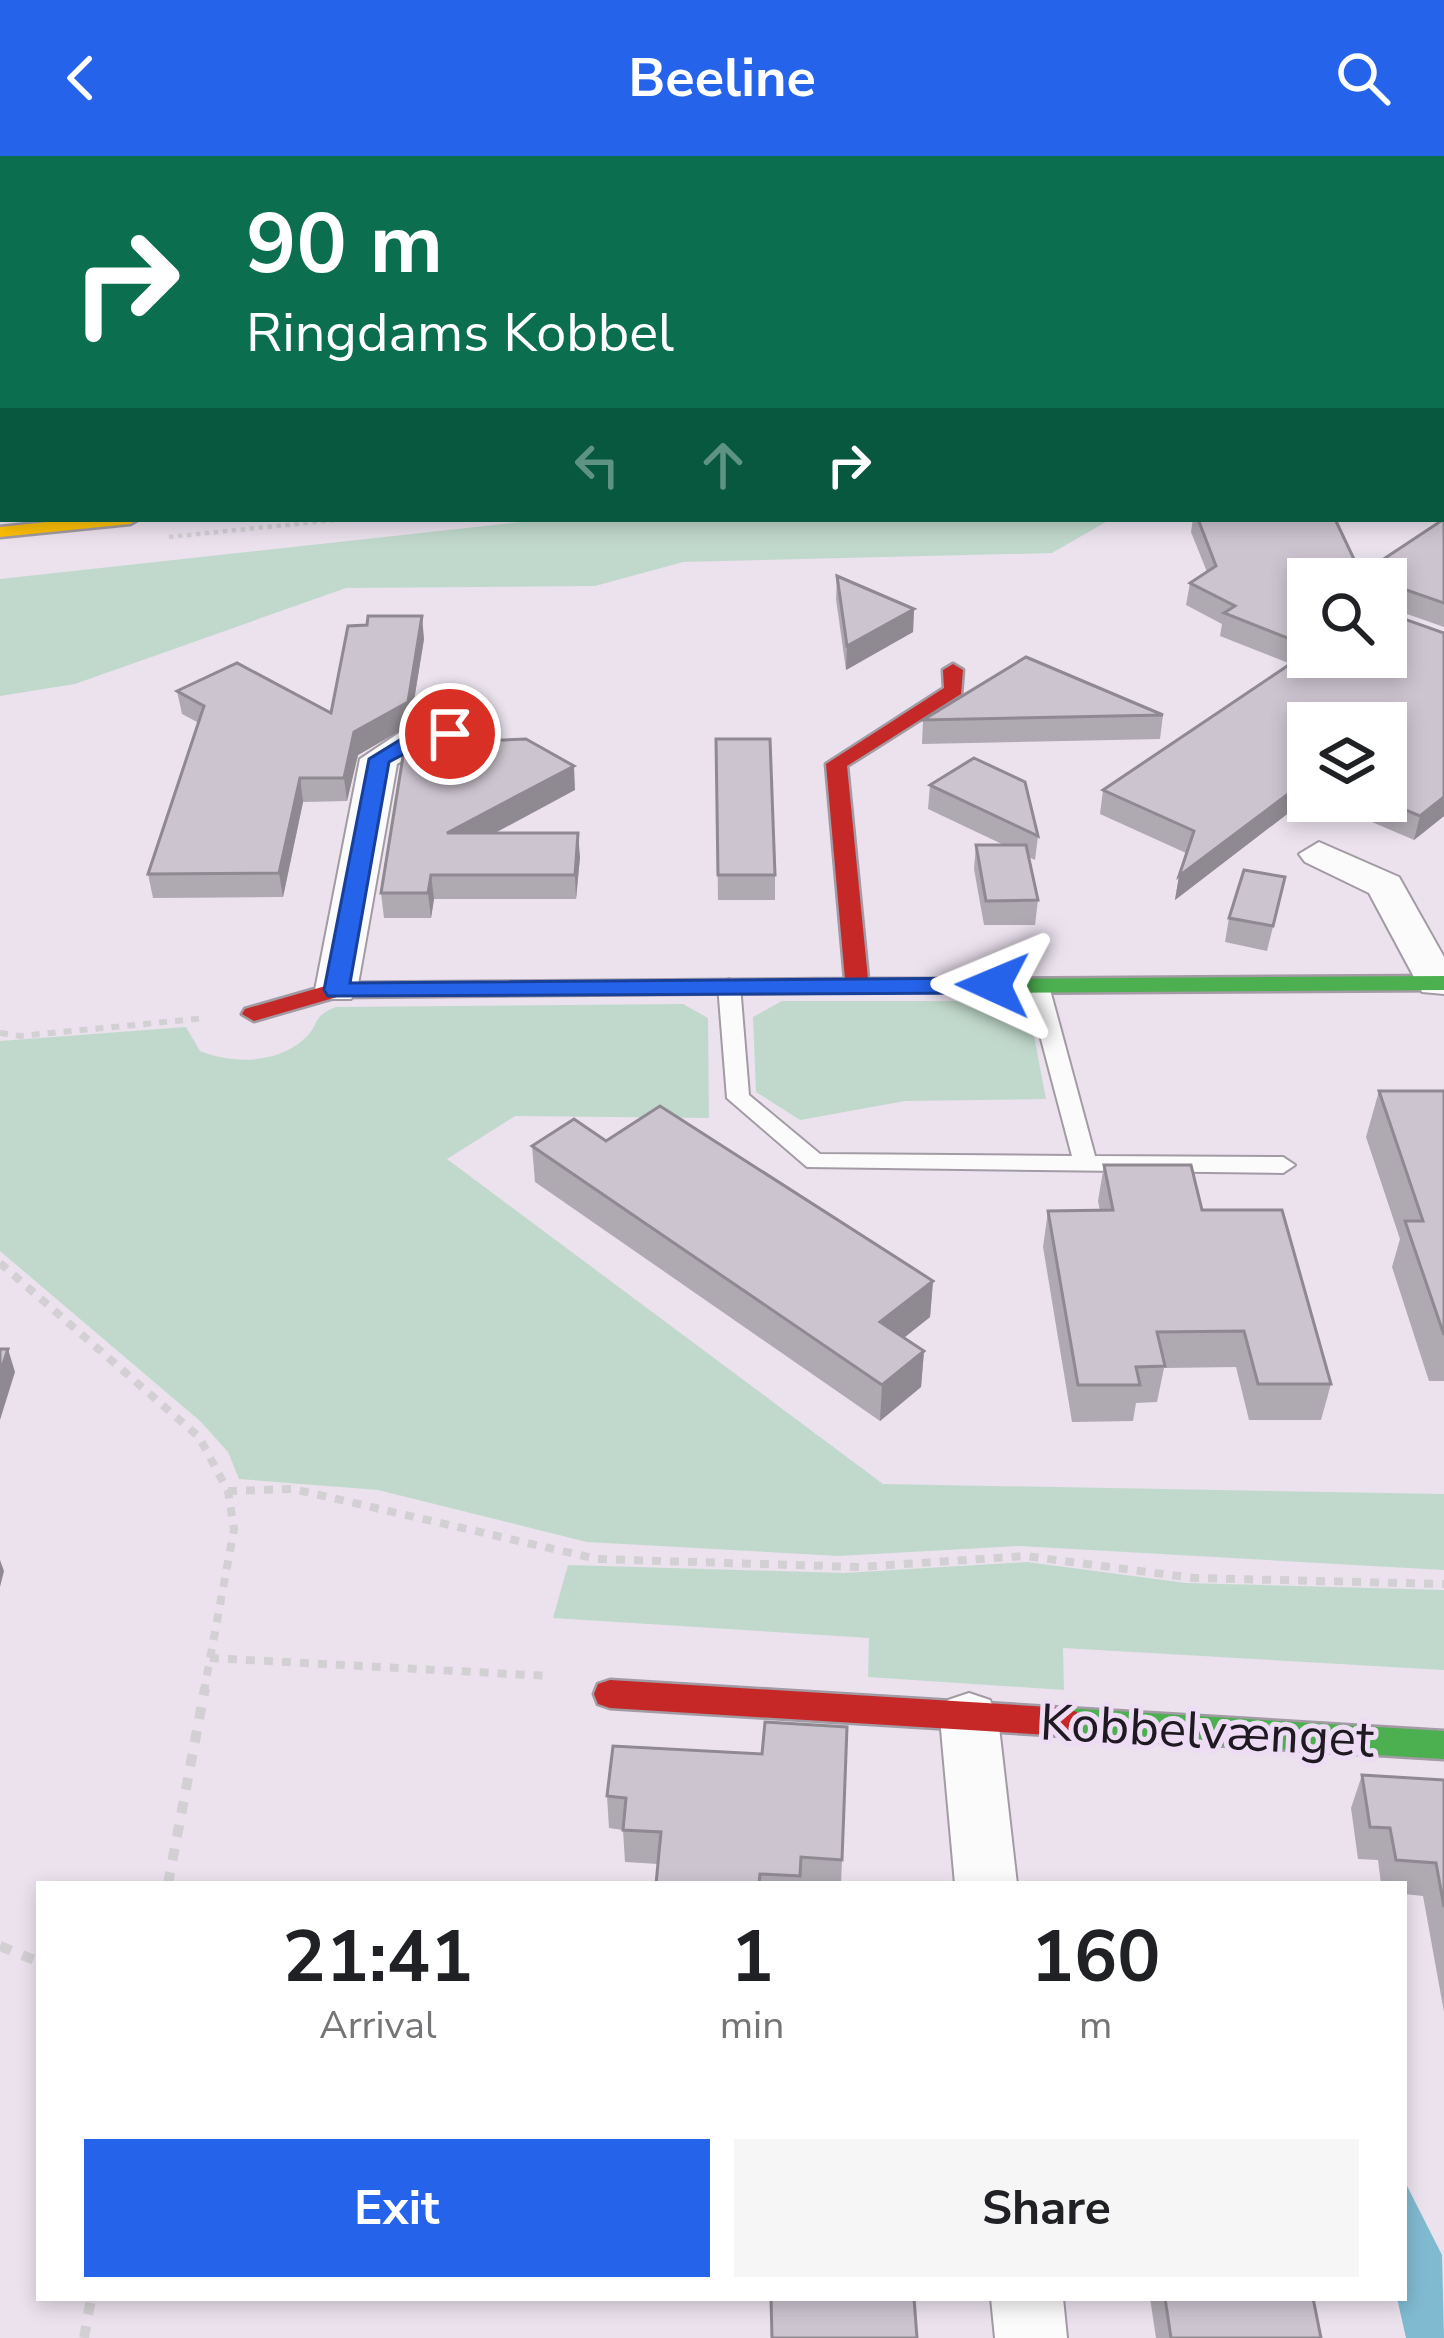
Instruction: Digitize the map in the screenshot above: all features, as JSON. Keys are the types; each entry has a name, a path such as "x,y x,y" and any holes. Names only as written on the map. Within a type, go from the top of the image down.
{"street":[{"path":"0,532 100,522"},
{"path":"857,983 836,764 954,690 953,670"},
{"path":"336,990 379,759 415,739 450,734"},
{"path":"254,1014 336,990 857,983 1441,983 1384,884 1319,854"},
{"name":"Kobbelvænget","path":"610,1694 1444,1745"},
{"path":"969,1718 986,1881"},
{"path":"1027,2301 1031,2338"}],"lane":[{"path":"729,986 738,1098 815,1162 1282,1165"},
{"path":"1039,986 1085,1161"}],"path":[{"path":"0,1033 20,1036 254,1014"},
{"path":"0,1263 199,1437 228,1491 234,1529 169,1881"},
{"path":"228,1491 293,1489 597,1558 860,1567 1025,1556 1194,1578 1444,1584"},
{"path":"210,1658 561,1676 610,1694"},
{"path":"0,1946 36,1962"},
{"path":"84,2338 90,2301"}],"green space":[{"path":"522,522 1106,522 1052,553 683,562 595,586 346,588 75,684 0,696 0,579"},
{"path":"782,1001 1002,1001 1030,1015 1046,1099 905,1101 800,1120 756,1092 753,1017"},
{"path":"683,1004 708,1018 709,1118 515,1116 447,1159 883,1484 1444,1494 1444,1570 1019,1546 838,1556 587,1542 378,1490 239,1479 228,1452 200,1421 0,1251 0,1041 186,1027 200,1051 253,1059 292,1048 309,1035 322,1014 336,1007"},
{"path":"1027,1562 1186,1583 1444,1590 1444,1670 1063,1648 1064,1690 868,1677 869,1638 553,1618 568,1565 844,1573"}],"water":[{"path":"1407,2186 1442,2255 1444,2338 1406,2338 1398,2301 1407,2301"}],"building":[{"path":"1199,522 1336,522 1353,558 1287,558 1287,638 1224,613 1235,606 1190,583 1216,566"},
{"path":"1439,522 1444,522 1444,603 1407,590 1407,558 1385,558"},
{"path":"837,576 914,609 847,646"},
{"path":"368,616 422,616 408,702 354,732 344,778 300,778 279,873 148,874 204,706 177,691 237,663 331,713 348,626 367,625"},
{"path":"1407,620 1444,633 1444,797 1420,816 1407,811 1407,702 1287,702 1287,795 1179,876 1194,831 1103,790 1287,666 1287,678 1407,678"},
{"path":"1026,657 1163,715 923,720"},
{"path":"526,739 574,766 447,833 578,833 575,875 431,875 428,893 381,893 405,744"},
{"path":"716,739 770,739 775,875 718,875"},
{"path":"974,758 1025,782 1038,836 930,785"},
{"path":"976,845 1026,845 1038,900 986,901"},
{"path":"1244,870 1285,877 1273,926 1229,918"},
{"path":"1379,1091 1444,1091 1444,1335 1405,1221 1423,1221"},
{"path":"660,1106 933,1281 880,1322 924,1351 882,1385 532,1146 574,1119 606,1141"},
{"path":"1104,1165 1191,1165 1202,1210 1282,1210 1331,1384 1258,1384 1244,1331 1157,1332 1165,1366 1136,1367 1140,1385 1078,1385 1048,1211 1113,1210"},
{"path":"0,1349 8,1349 0,1373"},
{"path":"765,1722 847,1727 842,1860 801,1857 800,1876 760,1874 759,1881 656,1881 661,1832 623,1830 626,1798 607,1796 613,1746 762,1754"},
{"path":"1362,1775 1444,1780 1444,1907 1436,1863 1396,1860 1390,1828 1370,1827"},
{"path":"771,2301 914,2301 917,2338 772,2338"},
{"path":"1165,2301 1314,2301 1321,2338 1171,2338"}],"traffic: fast":[{"path":"958,986 1444,983"},
{"path":"1065,1722 1444,1745"}],"traffic: slow":[{"path":"0,532 100,522"}],"traffic: jam":[{"path":"857,983 836,764 954,690 953,670"},
{"path":"254,1014 336,990 958,986"},
{"path":"610,1694 1065,1722"}],"route":[{"path":"450,734 415,739 379,759 336,990 993,985"}]}
